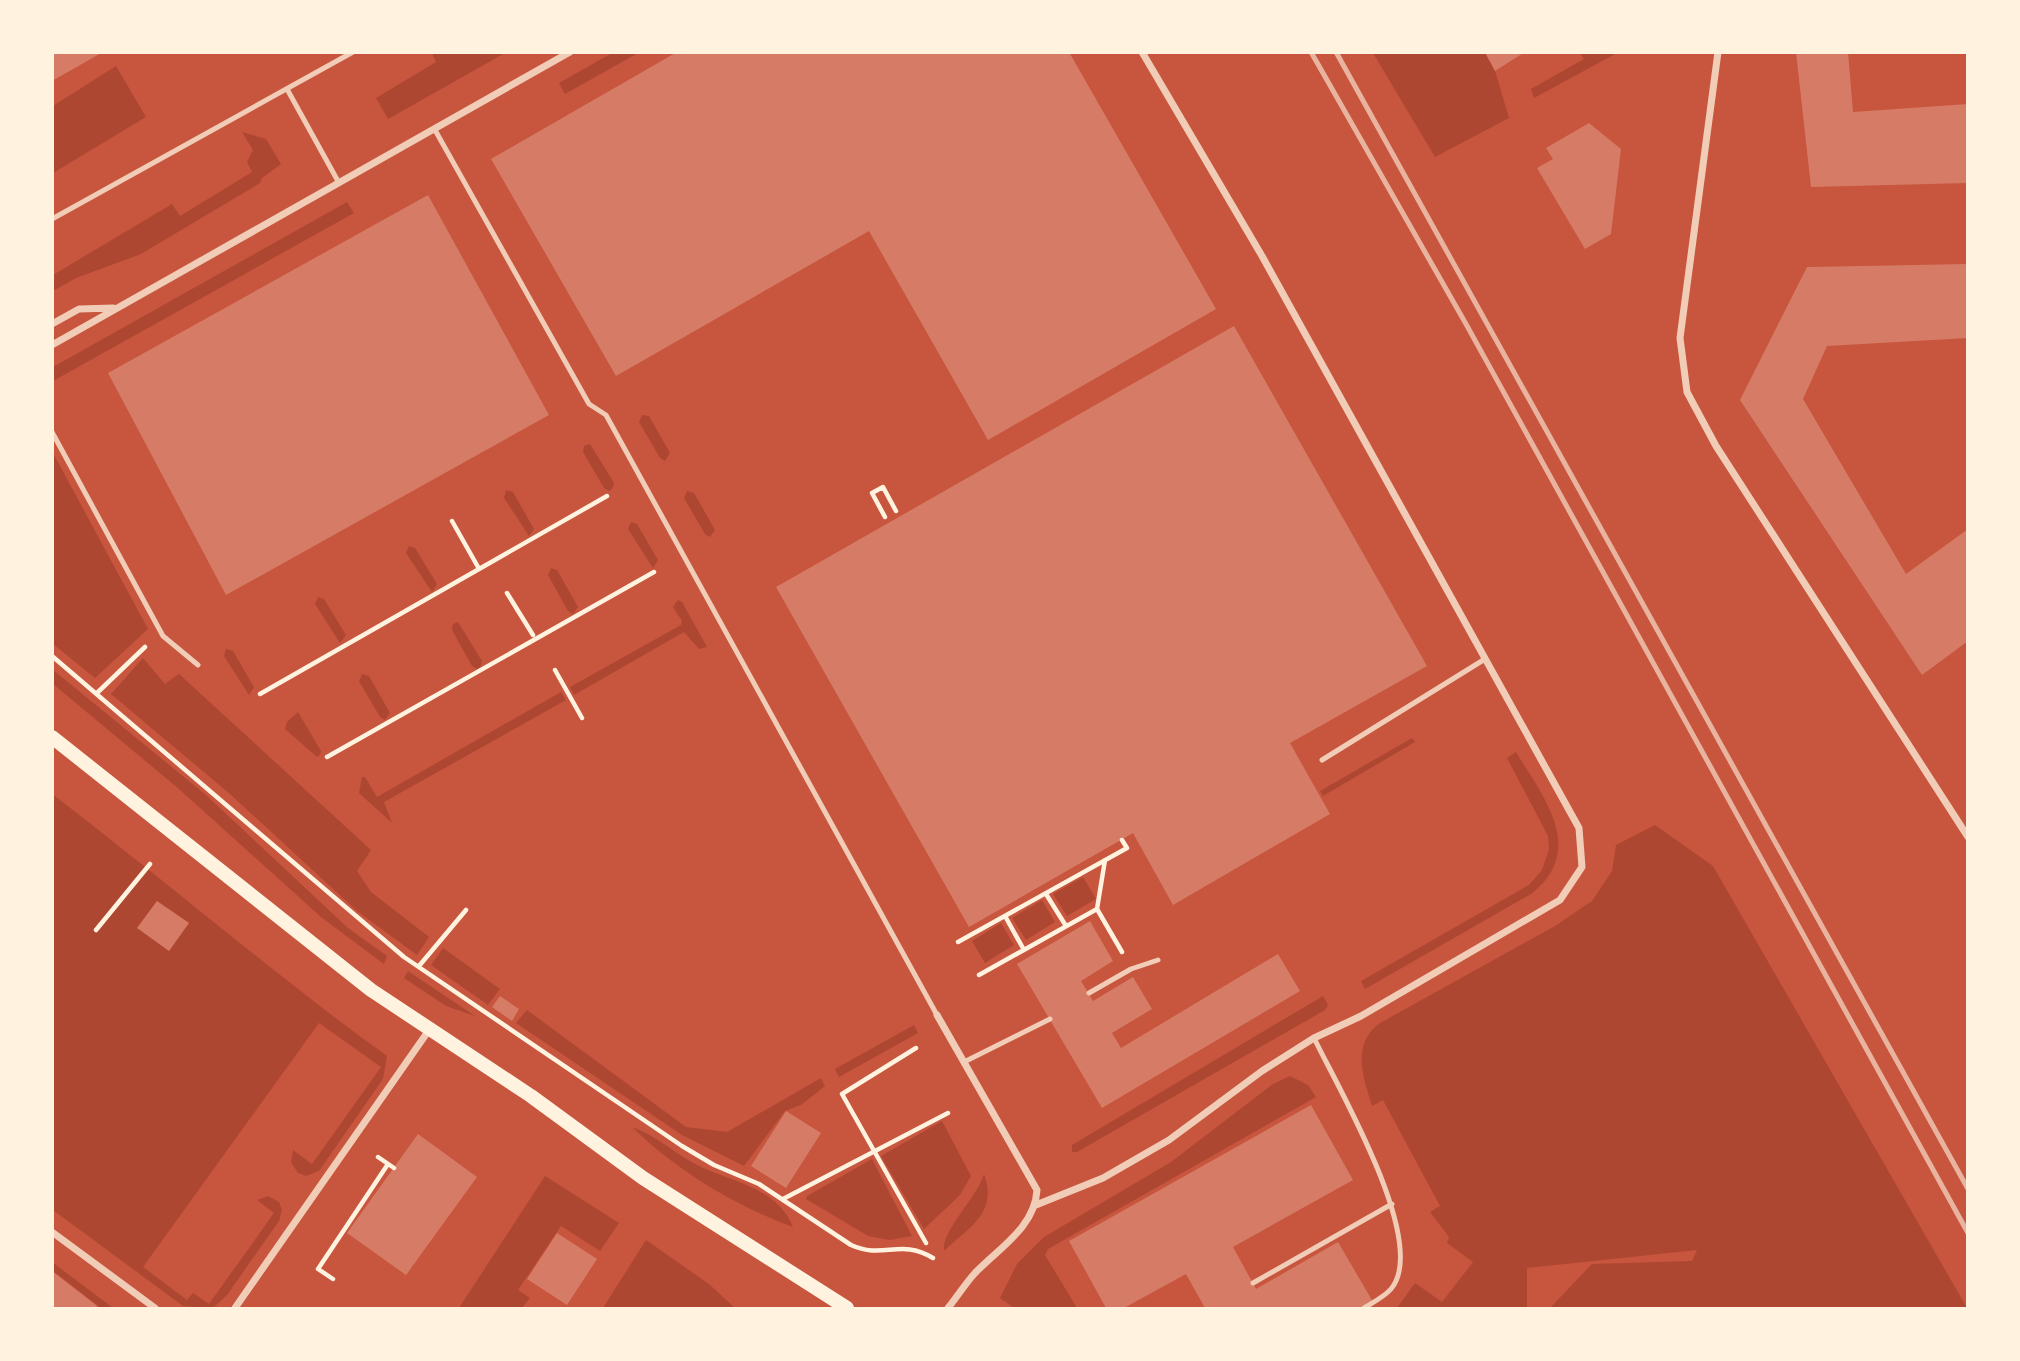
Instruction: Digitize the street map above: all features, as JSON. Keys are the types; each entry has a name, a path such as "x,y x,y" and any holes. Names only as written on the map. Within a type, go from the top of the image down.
{"main road":[{"path":"52,737 309,942 429,1030 531,1096 643,1178 847,1308"}],"street":[{"path":"52,345 570,52"},
{"path":"1036,1205 1102,1178 1169,1140 1262,1071 1314,1038 1361,1016 1560,900 1582,867 1579,828 1262,256 1142,52"},
{"path":"1718,52 1684,292 1680,338 1687,392 1716,446 1968,836"},
{"path":"52,324 79,309 114,308"},
{"path":"937,1015 1037,1190 1036,1205 1028,1221 975,1273 948,1308"},
{"path":"235,1308 429,1030"},
{"path":"52,1231 155,1308"},
{"path":"140,1308 145,1301"}],"lane":[{"path":"52,219 353,52"},
{"path":"287,89 339,183"},
{"path":"435,130 589,404 607,415 937,1015"},
{"path":"52,432 163,636 198,665"},
{"path":"1322,760 1485,659"},
{"path":"1088,993 1131,968 1158,960"},
{"path":"964,1062 1050,1019"},
{"path":"1314,1038 1392,1204 1400,1263 1392,1289 1364,1308"},
{"path":"1253,1283 1392,1204"}],"path":[{"path":"886,517 872,493 883,487 896,511"},
{"path":"260,694 607,496"},
{"path":"452,521 478,567"},
{"path":"327,757 654,572"},
{"path":"507,593 533,635"},
{"path":"98,692 140,650 149,645 154,652"},
{"path":"52,656 98,692 307,876 419,966 682,1146 783,1199 867,1253 916,1248 933,1258"},
{"path":"555,670 582,718"},
{"path":"958,942 1127,848 1122,839"},
{"path":"1105,860 1097,909 1131,968"},
{"path":"96,930 150,864"},
{"path":"1045,894 1066,926"},
{"path":"979,975 1097,909"},
{"path":"419,966 466,910"},
{"path":"1005,916 1024,950"},
{"path":"916,1048 842,1094 926,1243"},
{"path":"783,1199 948,1113"},
{"path":"378,1157 394,1168"},
{"path":"333,1279 318,1269 388,1164"}],"shaded area":[{"path":"432,53 505,53 388,119 376,98 436,62"},
{"path":"612,53 638,53 565,94 559,83"},
{"path":"1373,53 1485,53 1495,71 1509,118 1435,157"},
{"path":"1580,53 1617,53 1534,98 1531,89 1584,59"},
{"path":"116,66 146,117 53,173 53,106"},
{"path":"242,132 266,139 281,164 262,178 260,183 141,254 76,278 53,291 53,275 172,204 180,216 252,172 247,162 253,150"},
{"path":"347,202 354,213 53,381 53,367"},
{"path":"642,415 649,416 670,453 665,461 660,458 639,422"},
{"path":"590,444 614,483 609,491 604,488 583,452 584,446"},
{"path":"53,453 148,629 95,678 53,644"},
{"path":"506,490 513,492 534,529 529,536 504,498"},
{"path":"687,491 694,493 715,530 710,537 705,534 684,498"},
{"path":"631,522 637,524 658,560 653,568 628,529"},
{"path":"409,546 415,548 437,584 432,592 406,553"},
{"path":"551,568 557,570 578,607 573,614 568,611 548,575"},
{"path":"318,597 324,599 346,635 340,643 315,604"},
{"path":"678,600 682,602 707,647 699,649 684,632 574,695 570,687 681,625 682,621 673,607"},
{"path":"458,622 482,661 477,669 472,666 452,630 453,624"},
{"path":"226,649 233,651 254,687 249,695 224,656"},
{"path":"143,658 165,684 179,674 371,850 357,871 371,892 429,937 417,955 357,911 230,794 111,694"},
{"path":"52,669 206,795 348,928 387,956 384,964 321,917 179,789 53,684"},
{"path":"362,674 369,676 390,713 385,720 380,717 359,681"},
{"path":"561,692 566,700 384,802 392,823 359,793 362,777 365,777 377,797"},
{"path":"298,712 321,751 317,757 285,729 287,722"},
{"path":"1412,738 1415,742 1323,796 1320,791"},
{"path":"1516,752 1538,787 1555,824 1558,842 1556,860 1548,877 1531,894 1365,989 1361,981 1529,885 1542,870 1549,849 1548,836 1507,758"},
{"path":"52,794 387,1056 383,1079 319,1171 306,1176 298,1173 291,1162 293,1150 312,1164 381,1067 319,1023 143,1267 187,1300 193,1293 209,1304 274,1213 257,1200 268,1196 279,1202 282,1210 279,1221 227,1295 213,1308 183,1306 53,1210"},
{"path":"1655,825 1713,866 1967,1308 1550,1308 1592,1264 1692,1261 1697,1250 1527,1268 1527,1308 1397,1308 1415,1283 1442,1302 1473,1262 1447,1243 1449,1237 1430,1212 1440,1206 1383,1100 1372,1106 1363,1073 1362,1051 1365,1041 1380,1023 1555,926 1592,901 1612,871 1616,845"},
{"path":"1083,877 1096,899 1067,916 1053,894"},
{"path":"1042,900 1055,922 1026,940 1012,918"},
{"path":"1001,923 1014,945 985,963 972,941"},
{"path":"443,948 500,989 488,1005 431,965"},
{"path":"408,971 475,1016 446,1006 404,978"},
{"path":"1323,996 1328,1005 1325,1010 1077,1152 1072,1152 1072,1145"},
{"path":"527,1010 686,1127 727,1132 821,1078 825,1086 801,1105 785,1111 744,1166 682,1135 516,1023"},
{"path":"914,1025 918,1033 839,1077 835,1069"},
{"path":"1290,1076 1308,1085 1316,1097 1048,1249 1045,1255 1077,1308 1014,1308 1000,1298 1017,1264 1044,1237 1171,1162 1273,1084"},
{"path":"942,1121 971,1176 960,1195 924,1229 881,1156"},
{"path":"632,1127 699,1166 765,1194 786,1214 793,1227 749,1208 707,1185 668,1158"},
{"path":"872,1159 912,1236 890,1240 868,1236 806,1199"},
{"path":"984,1174 987,1199 984,1209 972,1226 944,1251 948,1234"},
{"path":"545,1176 619,1223 600,1251 561,1226 518,1290 530,1298 522,1308 459,1308"},
{"path":"646,1240 709,1284 735,1308 603,1308"},
{"path":"52,1262 113,1308 101,1308 53,1271"}],"building":[{"path":"52,52 103,52 52,81"},
{"path":"677,52 1069,52 1216,309 988,440 869,231 616,376 491,159"},
{"path":"1485,52 1525,52 1495,71"},
{"path":"1796,52 1848,52 1853,112 1968,104 1968,183 1811,187"},
{"path":"1589,123 1621,149 1611,234 1585,249 1537,168 1553,159 1546,148"},
{"path":"428,195 549,415 226,595 108,373"},
{"path":"1968,264 1968,338 1827,346 1803,399 1906,574 1968,529 1968,641 1922,675 1740,400 1807,267"},
{"path":"1234,326 1427,666 1290,743 1330,814 1173,905 1133,833 969,927 776,587"},
{"path":"157,901 189,923 169,951 137,928"},
{"path":"1090,921 1113,961 1081,981 1093,1001 1133,977 1152,1009 1112,1033 1121,1048 1278,954 1300,991 1102,1108 1017,964"},
{"path":"500,996 519,1009 512,1021 492,1007"},
{"path":"1311,1105 1353,1180 1233,1247 1256,1289 1338,1242 1373,1302 1361,1308 1205,1308 1186,1274 1124,1308 1106,1308 1069,1241"},
{"path":"786,1111 821,1133 786,1188 751,1166"},
{"path":"418,1134 477,1177 406,1275 347,1233"},
{"path":"557,1233 597,1259 567,1305 527,1279"},
{"path":"52,1271 97,1306 52,1308"}],"railway":[{"path":"1311,52 1466,324 1968,1233"},
{"path":"1336,52 1968,1189"}]}
